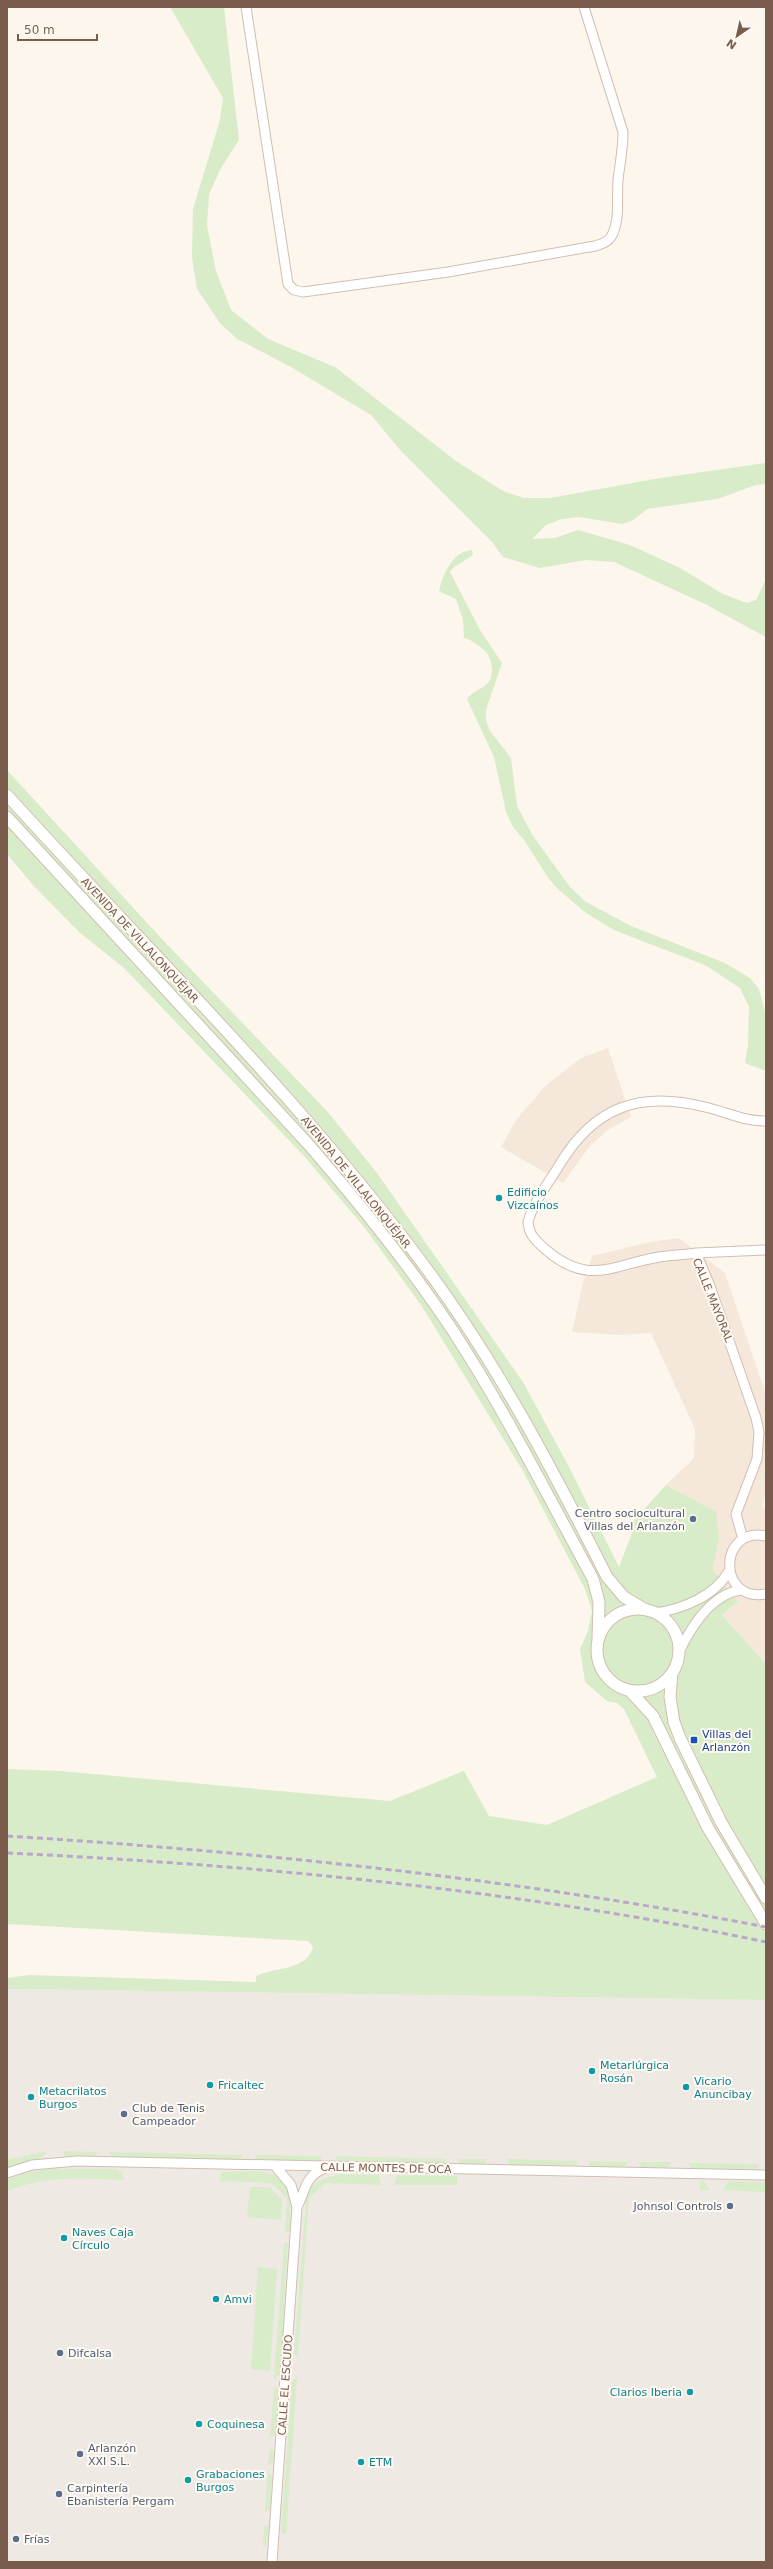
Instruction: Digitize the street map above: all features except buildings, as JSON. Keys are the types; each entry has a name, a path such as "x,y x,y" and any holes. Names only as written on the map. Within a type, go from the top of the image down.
{"street":[{"path":"246,7 288,284 294,290 303,292 441,273 586,248 602,244 610,238 616,221 618,173 624,148 623,132 584,7"},
{"name":"AVENIDA DE VILLALONQUÉJAR","path":"7,795 299,1112 386,1217 430,1273 505,1388 607,1577 624,1596 650,1611"},
{"name":"AVENIDA DE VILLALONQUÉJAR","path":"7,817 309,1145 350,1193 420,1284 453,1331 510,1425 593,1579 599,1602 598,1640"},
{"name":"CALLE MAYORAL","path":"743,1540 736,1514 757,1459 759,1432 717,1307 696,1253 659,1257 601,1272 582,1270 556,1259 535,1240 528,1222 569,1149 589,1128 620,1107 644,1102 689,1104 712,1108 741,1119 766,1121"},
{"path":"696,1253 766,1250"},
{"path":"672,1673 664,1682 653,1688 641,1691 629,1690 617,1685 607,1677 598,1659 598,1640 603,1629 616,1616 633,1609 650,1611 688,1605 725,1578 729,1571 731,1553 743,1540 751,1536 766,1536"},
{"path":"729,1571 732,1578 742,1590 751,1594 766,1594"},
{"path":"742,1590 729,1593 702,1615 690,1628 679,1652 672,1673 670,1697 673,1718 680,1738 721,1822 766,1898"},
{"path":"650,1611 673,1629 679,1652"},
{"path":"629,1690 653,1716 708,1828 766,1924"},
{"name":"CALLE MONTES DE OCA","path":"7,2173 32,2165 77,2161 326,2168 766,2174"},
{"name":"CALLE EL ESCUDO","path":"275,2166 291,2185 297,2207"},
{"name":"CALLE EL ESCUDO","path":"272,2562 297,2207 308,2180 313,2173 326,2168"}],"shaded area":[{"path":"608,1048 631,1117 608,1130 590,1146 563,1183 501,1147 516,1120 546,1085 581,1058"},
{"path":"679,1238 725,1273 766,1395 766,1494 762,1505 766,1510 766,1664 722,1615 738,1602 713,1569 719,1538 715,1512 666,1485 694,1458 695,1429 651,1333 618,1335 572,1332 583,1282 592,1256 650,1242"},
{"path":"7,1989 766,2000 766,2562 7,2562"}],"green space":[{"path":"170,7 224,7 239,140 221,168 209,194 207,226 216,271 231,310 268,339 335,367 456,461 503,491 524,498 550,498 660,478 766,463 766,484 756,485 717,499 647,509 632,521 622,524 579,517 562,519 546,525 532,539 555,538 578,530 630,545 680,568 723,594 747,603 756,600 766,579 766,637 707,605 614,562 585,560 540,568 503,557 492,542 401,451 371,415 291,367 237,339 220,323 197,289 192,258 193,209 220,120 223,98"},
{"path":"472,550 473,555 453,568 450,572 480,630 502,663 486,710 486,720 490,731 511,758 517,806 533,836 570,887 586,902 631,926 725,963 750,978 759,989 765,1012 766,1071 745,1063 748,1045 749,1007 740,988 705,965 616,931 586,913 559,890 549,879 524,840 513,827 506,812 494,757 467,699 489,681 491,677 492,665 485,651 472,641 464,638 463,620 456,599 439,591 446,571 454,559 465,551"},
{"path":"7,770 161,938 327,1111 377,1173 523,1382 568,1465 619,1567 634,1528 631,1524 666,1485 716,1512 719,1538 713,1569 738,1602 722,1615 766,1664 766,2000 7,1989 7,1978 29,1975 256,1982 256,1976 289,1967 304,1960 310,1955 313,1947 308,1941 7,1924 7,1769 60,1771 390,1801 464,1771 489,1816 547,1825 657,1777 624,1709 617,1703 607,1701 585,1682 580,1649 588,1631 592,1611 585,1589 523,1471 421,1305 364,1227 304,1156 124,968 79,932 32,884 7,854"},
{"path":"47,2151 43,2157 7,2167 7,2160"},
{"path":"62,2151 98,2152 94,2157 65,2156"},
{"path":"109,2152 243,2155 239,2160 113,2157"},
{"path":"254,2155 322,2156 320,2161 259,2160"},
{"path":"334,2156 446,2159 445,2163 338,2161"},
{"path":"458,2159 486,2159 485,2164 460,2164"},
{"path":"507,2159 578,2161 576,2165 510,2165"},
{"path":"589,2161 628,2162 624,2167 590,2166"},
{"path":"638,2162 672,2162 668,2167 642,2167"},
{"path":"688,2163 759,2164 757,2169 691,2168"},
{"path":"61,2169 117,2169 122,2173 124,2180 79,2178 50,2180 36,2182 7,2191 7,2180 14,2177 34,2172"},
{"path":"250,2171 261,2172 279,2177 285,2183 290,2197 289,2232 285,2232 287,2198 271,2183 219,2181 222,2172"},
{"path":"341,2174 379,2175 381,2185 326,2183 309,2198 298,2357 294,2354 306,2200 311,2188 319,2181"},
{"path":"397,2175 457,2176 457,2185 394,2185"},
{"path":"700,2181 704,2181 710,2190 700,2190"},
{"path":"729,2181 766,2182 766,2192 723,2190"},
{"path":"250,2187 270,2187 282,2200 281,2220 247,2217"},
{"path":"284,2243 288,2243 280,2374 274,2378"},
{"path":"258,2267 277,2269 270,2371 251,2369"},
{"path":"297,2378 286,2535 281,2532 292,2381"},
{"path":"274,2387 278,2390 275,2435 270,2437"},
{"path":"270,2448 274,2451 273,2462 268,2465"},
{"path":"268,2472 272,2477 270,2509 265,2512"},
{"path":"264,2527 268,2527 267,2544 263,2547"}],"railway":[{"path":"7,1836 198,1850 293,1859 483,1881 672,1910 766,1927"},
{"path":"7,1853 197,1865 388,1882 579,1908 766,1942"}],"place":[{"name":"Edificio Vizcaínos","path":"499,1198"},
{"name":"Centro sociocultural Villas del Arlanzón","path":"693,1519"},
{"name":"Villas del Arlanzón","path":"694,1740"},
{"name":"Metarlúrgica Rosán","path":"592,2071"},
{"name":"Fricaltec","path":"210,2085"},
{"name":"Vicario Anuncibay","path":"686,2087"},
{"name":"Metacrilatos Burgos","path":"31,2097"},
{"name":"Club de Tenis Campeador","path":"124,2114"},
{"name":"Johnsol Controls","path":"730,2206"},
{"name":"Naves Caja Círculo","path":"64,2238"},
{"name":"Amvi","path":"216,2299"},
{"name":"Difcalsa","path":"60,2353"},
{"name":"Clarios Iberia","path":"690,2392"},
{"name":"Coquinesa","path":"199,2424"},
{"name":"Arlanzón XXI S.L.","path":"80,2454"},
{"name":"ETM","path":"361,2462"},
{"name":"Grabaciones Burgos","path":"188,2480"},
{"name":"Carpintería Ebanistería Pergam","path":"59,2494"},
{"name":"Frías","path":"16,2539"}]}
